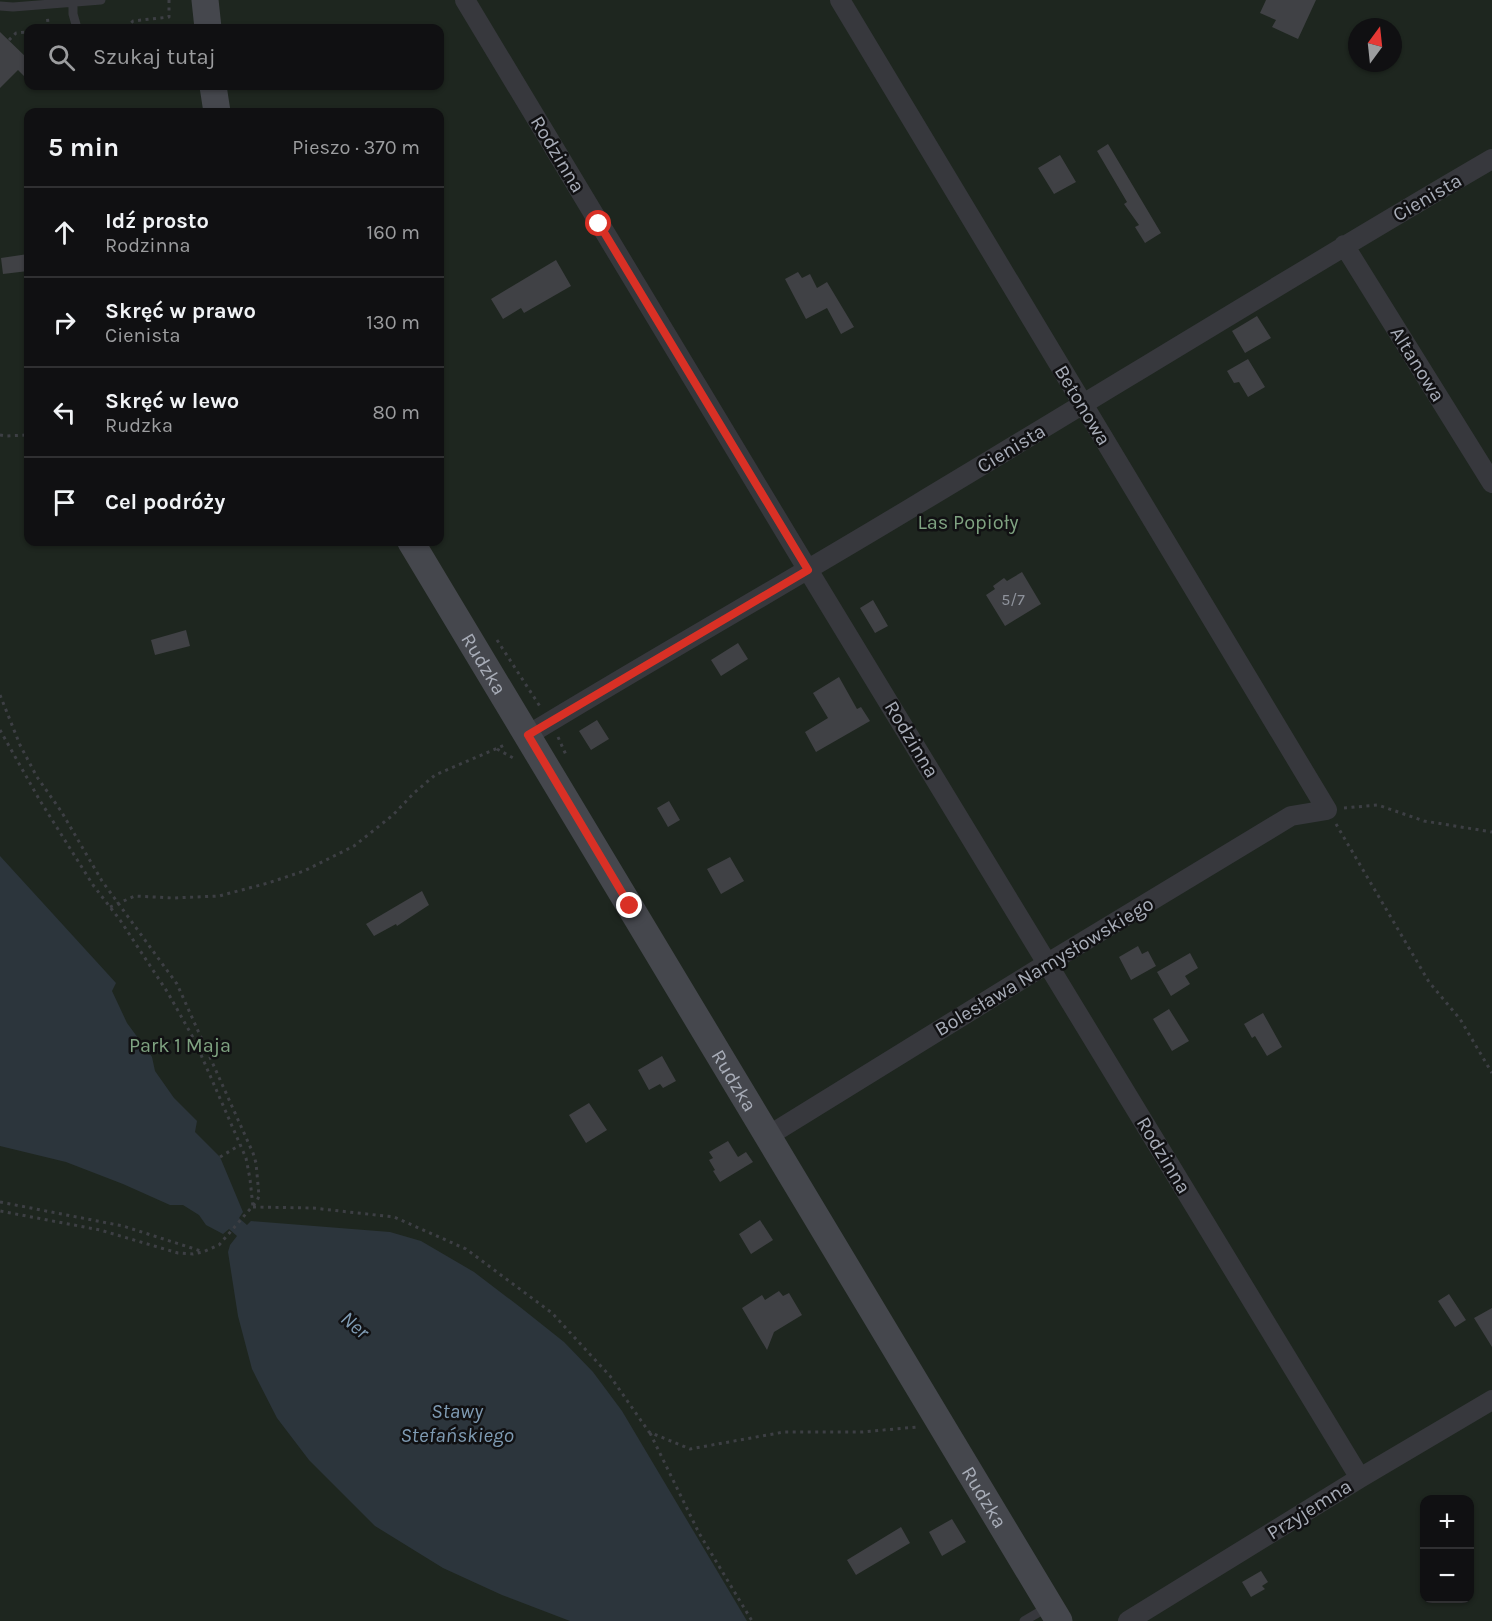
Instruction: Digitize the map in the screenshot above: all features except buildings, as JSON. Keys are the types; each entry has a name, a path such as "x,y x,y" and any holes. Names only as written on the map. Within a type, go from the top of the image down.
{"street":[{"path":"205,0 208,24"},
{"name":"Rodzinna","path":"465,0 808,570 1360,1478"},
{"name":"Betonowa","path":"840,0 1327,810"},
{"path":"214,90 216,108"},
{"name":"Cienista","path":"528,735 1083,405 1344,245 1492,159"},
{"name":"Altanowa","path":"1344,245 1492,483"},
{"name":"Rudzka","path":"413,546 1054,1614"},
{"name":"Bolesława Namysłowskiego","path":"768,1136 1291,816 1327,810"},
{"name":"Przyjemna","path":"1128,1621 1360,1478 1492,1400"}],"lane":[{"path":"0,6 101,0"},
{"path":"73,3 76,24"},
{"path":"1024,1621 1054,1614"}],"path":[{"path":"130,24 133,21 169,17 169,0"},
{"path":"9,40 16,33 24,32"},
{"path":"0,435 24,435"},
{"path":"0,695 29,764 62,811 102,881 177,984 240,1122 256,1163 259,1196 253,1207 219,1245 193,1254 178,1253 120,1234 0,1211"},
{"path":"0,730 57,828 93,885 144,956 195,1041 249,1169 253,1207"},
{"path":"110,908 135,896 173,898 219,896 268,884 304,871 354,846 393,815 435,775 528,735"},
{"path":"496,748 523,764"},
{"path":"1492,832 1424,820 1378,805 1327,810 1429,982 1460,1019 1492,1073"},
{"path":"220,1157 240,1145"},
{"path":"0,1202 112,1224 203,1252"},
{"path":"253,1207 313,1209 394,1216 466,1249 552,1313 610,1376 649,1432 673,1476 699,1533 752,1621"},
{"path":"649,1432 690,1449 784,1432 862,1432 942,1425"}],"green space":[{"name":"Las Popioły","path":"0,0 1492,0 1492,1621 0,1621"}],"water":[{"name":"Stawy Stefańskiego","path":"0,856 116,983 112,991 127,1023 152,1057 155,1071 174,1098 197,1121 195,1132 220,1157 243,1212 239,1218 247,1225 251,1221 390,1232 421,1241 474,1272 520,1307 564,1342 593,1372 622,1411 747,1621 570,1621 502,1595 443,1568 375,1526 309,1460 277,1418 252,1369 238,1316 228,1252 237,1236 229,1229 223,1234 206,1225 199,1215 183,1205 170,1205 66,1162 0,1146"}],"route":[{"path":"599,224 808,570 528,735 630,906"}],"park label":[{"name":"Park 1 Maja","path":"180,1045"}],"water label":[{"name":"Ner","path":"355,1325"}]}
